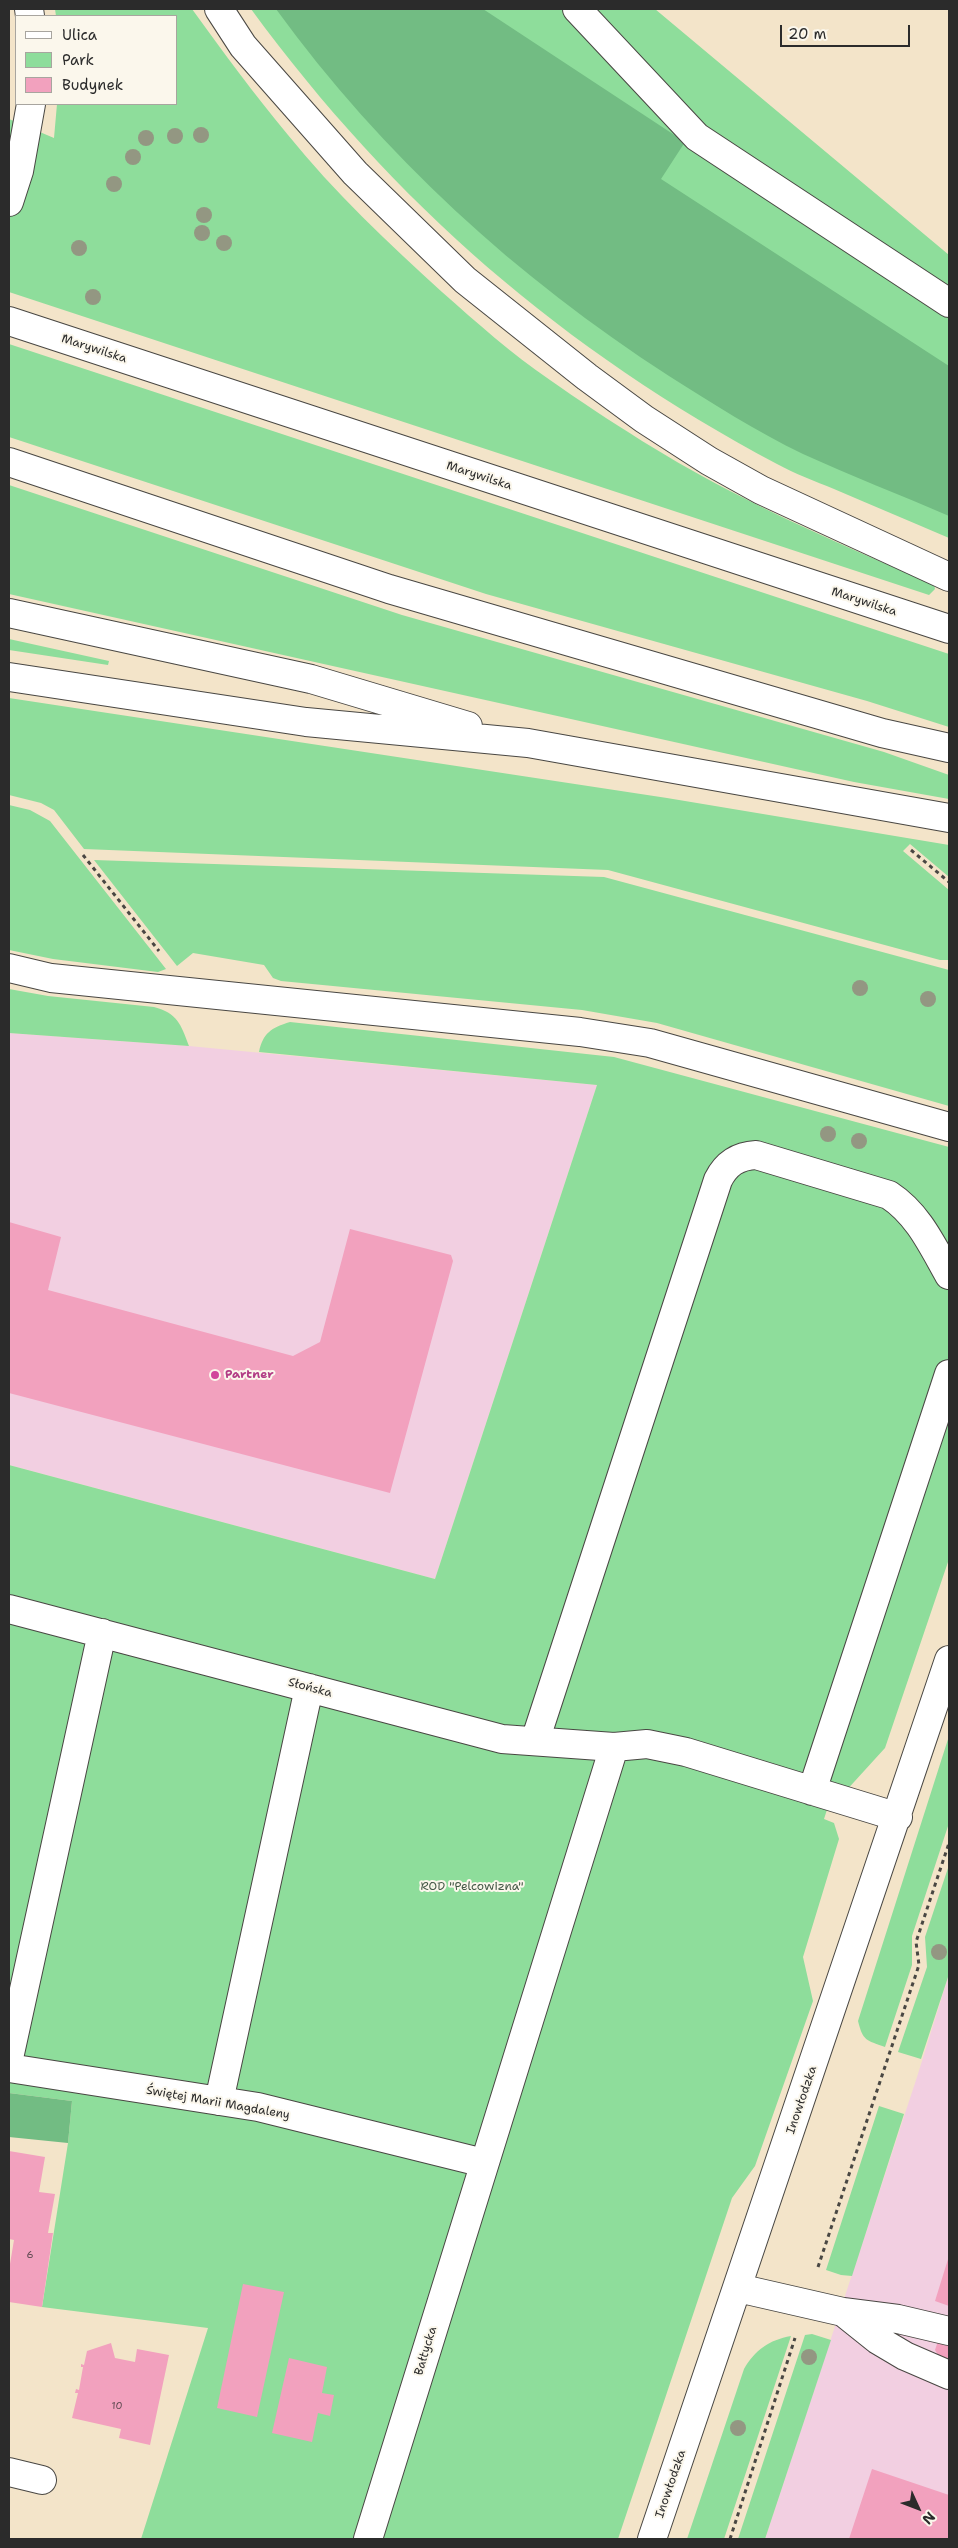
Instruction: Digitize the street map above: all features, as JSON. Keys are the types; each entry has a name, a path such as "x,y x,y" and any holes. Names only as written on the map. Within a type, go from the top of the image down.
{"main road":[{"path":"219,9 243,46 355,173 465,280 587,378 644,419 709,461 761,490 949,577"},
{"path":"577,9 697,137 949,303"},
{"path":"9,202 30,116"},
{"name":"Marywilska","path":"9,321 949,629"},
{"path":"9,462 389,589 882,734 949,748"},
{"path":"9,613 310,679 528,743"},
{"path":"9,677 306,722 528,743 949,818"},
{"path":"9,968 51,978 580,1032 650,1044 949,1127"},
{"path":"535,1741 714,1189 724,1168 736,1159 756,1155 889,1195 904,1205 917,1220 949,1275"},
{"path":"812,1792 949,1374"},
{"name":"Słońska","path":"9,1609 502,1739 614,1747 647,1744 676,1750 898,1817"},
{"path":"9,2058 102,1633"},
{"name":"Inowłodzka","path":"652,2539 898,1817 949,1660"},
{"path":"219,2101 309,1688"},
{"name":"Bałtycka","path":"368,2539 614,1747"},
{"name":"Świętej Marii Magdaleny","path":"9,2068 258,2107 484,2163"},
{"path":"738,2288 843,2312 898,2319 949,2330"},
{"path":"843,2312 878,2340 905,2356 949,2374"},
{"path":"9,2472 42,2480"}],"path":[{"path":"911,850 949,882"},
{"path":"83,855 191,991"},
{"path":"730,2539 806,2303 919,1965 916,1942 949,1843"}],"shaded area":[{"path":"9,1033 189,1046 597,1085 435,1579 9,1465"},
{"path":"949,1974 949,2539 765,2539 917,2077"}],"green space":[{"path":"55,9 192,9 275,120 343,197 442,292 522,360 642,441 690,470 786,519 934,585 935,589 929,595 9,292 9,119 54,138 57,105 178,105 178,15 56,15"},
{"path":"251,9 655,9 949,255 949,538 777,464 699,420 625,372 554,321 487,267 424,209 363,146 306,80"},
{"path":"276,9 483,9 685,142 661,179 949,366 949,516 803,454 769,436 669,376 558,298 455,210 407,164 317,63"},
{"path":"9,344 949,654 949,727 867,701 486,594 9,437"},
{"path":"9,485 402,615 884,752 949,775 949,799 854,782 9,594"},
{"path":"9,639 109,661 108,665 9,650"},
{"path":"9,698 667,798 949,845 949,877 910,844 903,851 949,890 949,960 940,960 608,870 84,849 54,810 41,803 9,795"},
{"path":"9,805 30,810 50,821 166,969 158,972 53,959 9,950"},
{"path":"94,860 604,877 949,970 949,1106 657,1023 582,1010 281,981 273,978 264,965 193,953 177,966"},
{"path":"9,989 48,996 162,1009 177,1020 189,1046 9,1033"},
{"name":"ROD \"Pelcowizna\"","path":"290,1022 614,1057 949,1147 949,1559 885,1748 844,1793 833,1791 824,1819 834,1823 839,1839 803,1957 813,2001 755,2166 732,2198 618,2539 141,2539 208,2328 42,2307 68,2143 72,2101 9,2093 9,1465 435,1579 597,1085 259,1052 263,1040 269,1032"},
{"path":"949,1736 949,1823 912,1936 912,1965 885,2047 866,2039 858,2021"},
{"path":"949,1865 949,1974 921,2059 898,2052 927,1967 925,1937"},
{"path":"9,2093 72,2101 68,2143 9,2137"},
{"path":"879,2106 904,2114 852,2276 841,2275 826,2270"},
{"path":"812,2334 831,2340 765,2539 738,2539 805,2335"},
{"path":"791,2336 724,2539 687,2539 744,2369 753,2356 763,2347 776,2340"}],"building":[{"name":"Partner","path":"9,1222 61,1237 48,1290 293,1356 320,1342 350,1229 451,1255 453,1261 390,1493 9,1393"},
{"path":"9,2151 45,2157 39,2192 55,2194 48,2233 53,2233 42,2307 9,2302 9,2270 14,2240 9,2239"},
{"path":"949,2256 949,2306 935,2301"},
{"path":"243,2284 284,2292 257,2417 217,2408"},
{"path":"940,2335 949,2338 949,2359 938,2355 935,2350"},
{"path":"111,2343 115,2358 135,2362 137,2349 169,2355 150,2445 119,2438 121,2429 72,2418 78,2393 75,2393 76,2389 79,2390 83,2367 81,2367 81,2364 84,2365 87,2351"},
{"path":"289,2358 327,2367 322,2393 334,2395 330,2416 318,2413 312,2442 272,2433"},
{"path":"872,2469 949,2495 949,2539 849,2539"}],"place":[{"name":"Partner","path":"215,1375"}]}
